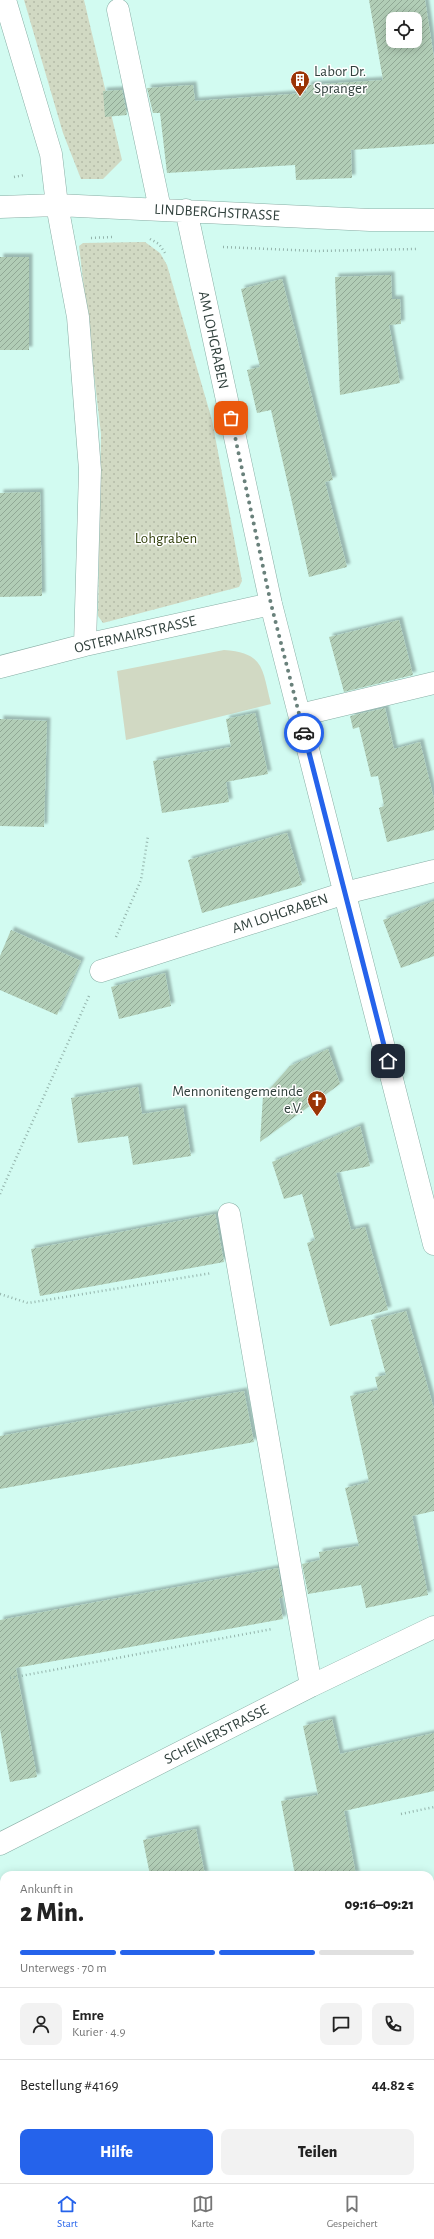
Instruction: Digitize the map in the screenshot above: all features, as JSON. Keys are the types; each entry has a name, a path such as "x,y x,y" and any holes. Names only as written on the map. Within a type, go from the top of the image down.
{"street":[{"path":"5,0 51,154 58,205 78,317 90,470 85,645"},
{"path":"118,10 160,209"},
{"name":"LINDBERGHSTRASSE","path":"0,207 58,205 370,220 434,220"},
{"name":"AM LOHGRABEN","path":"101,971 345,892 271,604 186,210"},
{"name":"OSTERMAIRSTRASSE","path":"0,667 85,645 271,604"},
{"path":"300,715 434,683"},
{"path":"434,871 345,892 434,1244"},
{"path":"229,1214 311,1686"},
{"name":"SCHEINERSTRASSE","path":"0,1844 311,1686 434,1627"}],"path":[{"path":"90,238 120,237"},
{"path":"146,238 159,244 167,255"},
{"path":"217,250 226,246 316,251 421,249"},
{"path":"0,1194 141,880 148,836"},
{"path":"0,1294 28,1303 238,1269"},
{"path":"10,1678 300,1624"},
{"path":"401,1814 434,1807"}],"green space":[{"path":"24,0 84,0 122,160 103,179 81,179 63,133"},
{"name":"Lohgraben","path":"145,242 160,253 167,265 212,420 242,581 239,587 103,623 98,616 101,434 79,246 83,243"},
{"path":"224,650 237,652 255,659 263,672 271,704 126,740 117,671"}],"building":[{"name":"Labor Dr. Spranger","path":"369,0 425,0 434,58 434,144 351,150 352,178 296,180 295,165 167,173 160,113 153,113 147,88 193,85 195,101 306,93 308,85 383,80"},
{"path":"122,90 127,115 105,117 103,91"},
{"path":"0,257 29,257 29,350 0,350"},
{"path":"391,275 392,299 400,299 401,324 389,325 400,383 340,395 335,277"},
{"path":"282,279 333,480 325,482 347,567 309,577 271,410 257,413 247,370 260,367 241,289"},
{"path":"40,492 42,596 0,597 0,493"},
{"path":"399,620 413,675 344,692 329,637"},
{"path":"385,708 394,749 420,742 434,799 434,830 387,842 379,808 384,806 378,776 371,777 359,727 353,729 350,716"},
{"path":"255,713 268,774 226,782 229,802 162,813 153,761 231,747 226,719"},
{"path":"0,719 47,721 44,827 0,826"},
{"path":"287,833 302,885 202,913 188,860"},
{"path":"434,901 434,956 401,968 383,920"},
{"path":"11,930 81,961 57,1015 0,990 0,956"},
{"path":"165,973 171,1006 119,1019 111,987"},
{"path":"328,1049 340,1084 260,1142 263,1096 290,1066"},
{"path":"138,1087 142,1114 183,1108 191,1156 133,1165 128,1136 78,1143 71,1098"},
{"path":"360,1126 370,1166 336,1173 351,1230 365,1227 388,1310 330,1326 307,1243 315,1240 302,1194 284,1199 272,1162"},
{"path":"215,1214 224,1262 40,1296 31,1249"},
{"path":"406,1311 434,1409 434,1511 412,1516 428,1595 366,1608 361,1585 308,1594 302,1564 320,1560 319,1552 359,1546 345,1488 369,1482 350,1396 378,1390 375,1377 386,1375 371,1320"},
{"path":"244,1391 254,1442 0,1489 0,1436"},
{"path":"278,1568 283,1598 279,1598 283,1619 16,1668 37,1777 10,1782 0,1729 0,1620"},
{"path":"332,1719 340,1754 434,1733 434,1791 344,1811 355,1871 294,1871 281,1801 318,1795 303,1726"},
{"path":"196,1829 204,1871 149,1871 143,1840"}],"way so far":[{"path":"231,418 271,604 304,733"}],"place":[{"name":"Labor Dr. Spranger","path":"300,97"},
{"name":"Mennonitengemeinde e.V.","path":"317,1117"}],"route":[{"path":"304,733 388,1061"}]}
